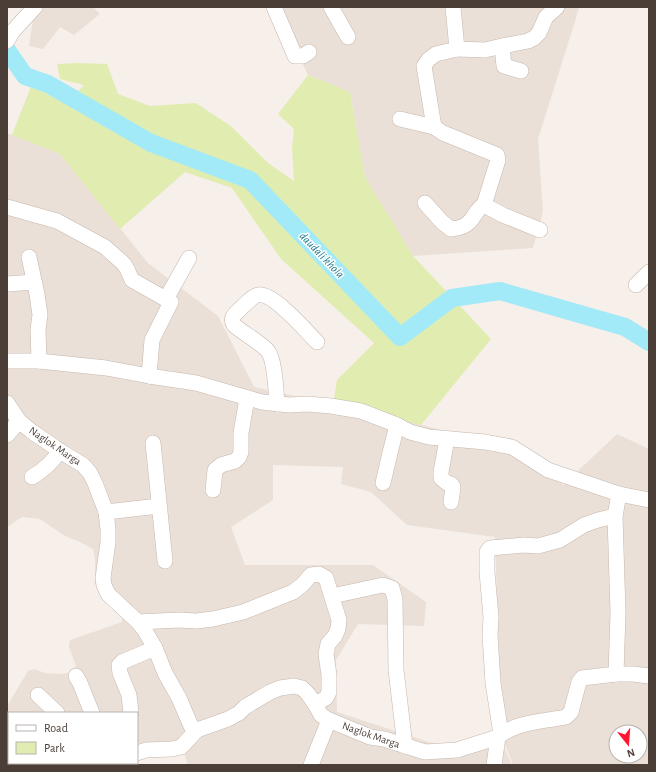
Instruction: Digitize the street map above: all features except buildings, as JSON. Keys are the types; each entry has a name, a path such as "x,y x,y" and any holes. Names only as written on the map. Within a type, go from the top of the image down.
{"street":[{"path":"8,39 13,31 35,7"},
{"path":"274,7 295,56 303,56 309,52"},
{"path":"331,7 348,37"},
{"path":"453,7 457,49"},
{"path":"434,127 424,66 429,59 436,54 457,49 485,50 528,41 539,33 546,17 557,7"},
{"path":"502,46 504,66 521,71"},
{"path":"400,119 434,127 443,133 496,155 498,160 484,205 480,207 468,224 451,230 425,203"},
{"path":"484,205 540,230"},
{"path":"7,207 57,221 105,247 124,264 128,269 132,280 171,302 152,340 149,376"},
{"path":"29,257 40,315 38,329 38,361"},
{"path":"166,299 189,258"},
{"path":"636,284 649,272"},
{"path":"7,284 34,282"},
{"path":"277,404 272,357 268,350 234,325 232,322 233,317 251,299 257,295 264,295 276,301 317,342"},
{"path":"7,361 38,361 106,368 196,383 262,402 289,405 307,404 331,406 361,411 397,425 410,432 429,437 485,442 512,447 548,470 619,494 649,500"},
{"path":"213,490 215,470 221,465 235,460 239,457 241,452 241,432 247,398"},
{"name":"Naglok Marga","path":"7,403 19,421 31,431 83,465 90,472 106,512 108,542 103,578 104,585 108,594 144,629 155,648 165,673 179,698 191,726 197,730 228,719 250,704 280,688 294,686 302,688 308,694 321,715 354,737 384,739 425,752 457,750 500,736 522,724 566,716 571,712 579,682 582,678 616,674"},
{"path":"7,435 19,421"},
{"path":"383,483 397,425"},
{"path":"447,439 441,478 453,487 451,502"},
{"path":"153,444 165,561"},
{"path":"32,477 51,463 60,451"},
{"path":"619,494 615,516 618,613 616,674 649,676"},
{"path":"106,512 160,506"},
{"path":"494,765 500,736 490,635 491,617 487,552 490,548 538,546 560,540 584,525 615,516"},
{"path":"138,622 179,620 196,621 213,619 243,612 293,592 312,575 319,574 326,578 339,620 338,629 335,636 328,644 326,654 329,675 329,692 326,698 315,704"},
{"path":"332,596 383,585 392,588 396,599 396,670 405,746"},
{"path":"131,712 129,695 120,673 119,665 122,662 155,648"},
{"path":"76,676 92,712"},
{"path":"38,695 56,712"},
{"path":"311,765 329,720"},
{"path":"138,753 146,750 172,749 181,747 197,730"}],"shaded area":[{"path":"35,7 93,7 100,14 74,35 60,27 43,49 29,46"},
{"path":"275,7 579,7 538,139 543,212 533,248 413,256 365,177 350,92 308,75"},
{"path":"7,133 60,154 148,263 218,316 254,387 400,419 485,442 548,470 563,485 617,434 649,449 649,765 513,765 501,734 495,537 407,525 371,492 341,484 343,467 273,465 273,500 231,527 245,565 373,565 426,602 424,626 358,624 336,660 337,712 438,745 501,740 512,765 188,765 184,753 138,743 138,712 8,712 7,741 7,706 28,671 34,669 45,673 68,673 76,666 69,647 70,640 122,622 122,616 104,601 95,584 95,559 93,549 65,536 40,519 22,517 7,527"}],"green space":[{"path":"57,64 107,64 118,94 150,106 196,103 232,127 268,163 294,181 292,148 294,129 278,114 308,75 350,92 365,177 413,256 491,339 421,425 333,405 337,380 374,343 281,259 232,188 185,172 120,229 60,154 12,135 32,84 69,100 84,85 60,79"}],"waterway":[{"name":"daudali khola","path":"7,50 25,76 48,84 151,143 250,180 400,337 452,298 500,291 625,327 649,342"}]}
